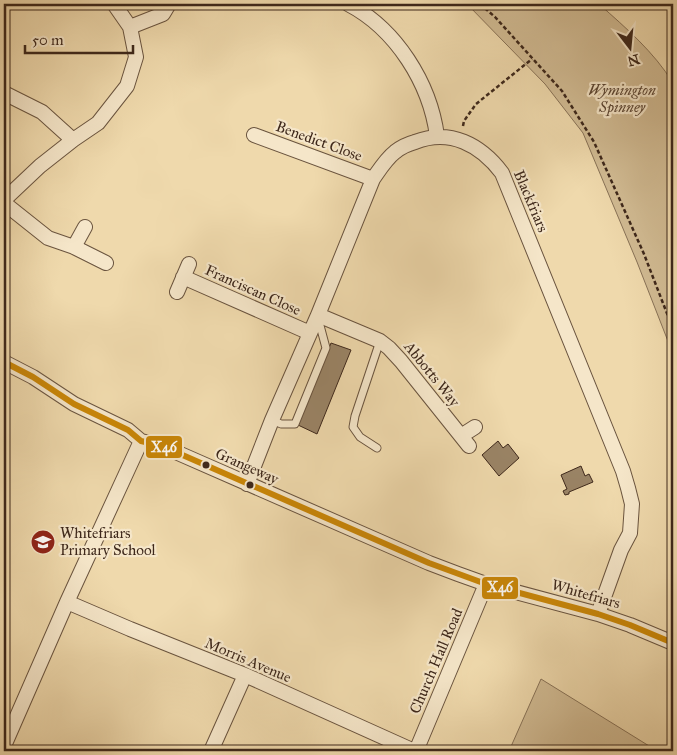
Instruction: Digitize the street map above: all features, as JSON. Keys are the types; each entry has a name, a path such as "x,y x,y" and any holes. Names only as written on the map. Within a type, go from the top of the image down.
{"street":[{"path":"106,263 74,247 48,238 4,201 40,166 98,123 127,86 136,57 130,27 114,4"},
{"path":"130,27 163,14 169,4"},
{"path":"348,4 363,13 391,38 416,71 435,120 438,136"},
{"path":"4,93 42,112 73,140"},
{"name":"Benedict Close","path":"254,135 373,178"},
{"name":"Blackfriars","path":"247,484 373,178 387,159 406,145 438,136 461,140 487,156 502,173 616,452 628,488 632,504 630,533 621,550 598,614"},
{"path":"74,247 85,227"},
{"name":"Franciscan Close","path":"177,292 186,271 310,333"},
{"name":"Abbotts Way","path":"318,315 380,341 389,348 465,441 475,428"},
{"name":"Grangeway","path":"4,362 33,377 74,404 128,430 141,441 162,446 429,563 486,584"},
{"path":"4,746 141,441"},
{"name":"Whitefriars","path":"486,584 598,614 673,643"},
{"name":"Church Hall Road","path":"415,751 486,584"},
{"name":"Morris Avenue","path":"68,602 245,675 415,751"},
{"path":"211,751 245,675"}],"lane":[{"path":"272,420 281,424 295,424 326,348 318,315"},
{"path":"377,448 360,436 353,427 380,341"}],"path":[{"path":"480,4 495,17 562,91 594,142 644,254 673,328"},
{"path":"461,140 464,121 476,104 532,59"}],"green space":[{"name":"Wymington Spinney","path":"467,4 599,4 648,51 673,83 673,354 583,133 545,84"},
{"path":"541,679 654,749 658,751 509,751"}],"building":[{"path":"331,343 351,350 317,434 298,425"},
{"path":"498,441 503,448 508,444 519,458 499,476 482,455"},
{"path":"581,466 585,476 589,474 593,482 565,495 563,491 567,489 561,475"}],"transit line":[{"name":"X46","path":"4,362 33,377 74,404 128,430 141,441 162,446 429,563 486,584 598,614 673,643"}],"place":[{"name":"Whitefriars Primary School","path":"43,542"}]}
